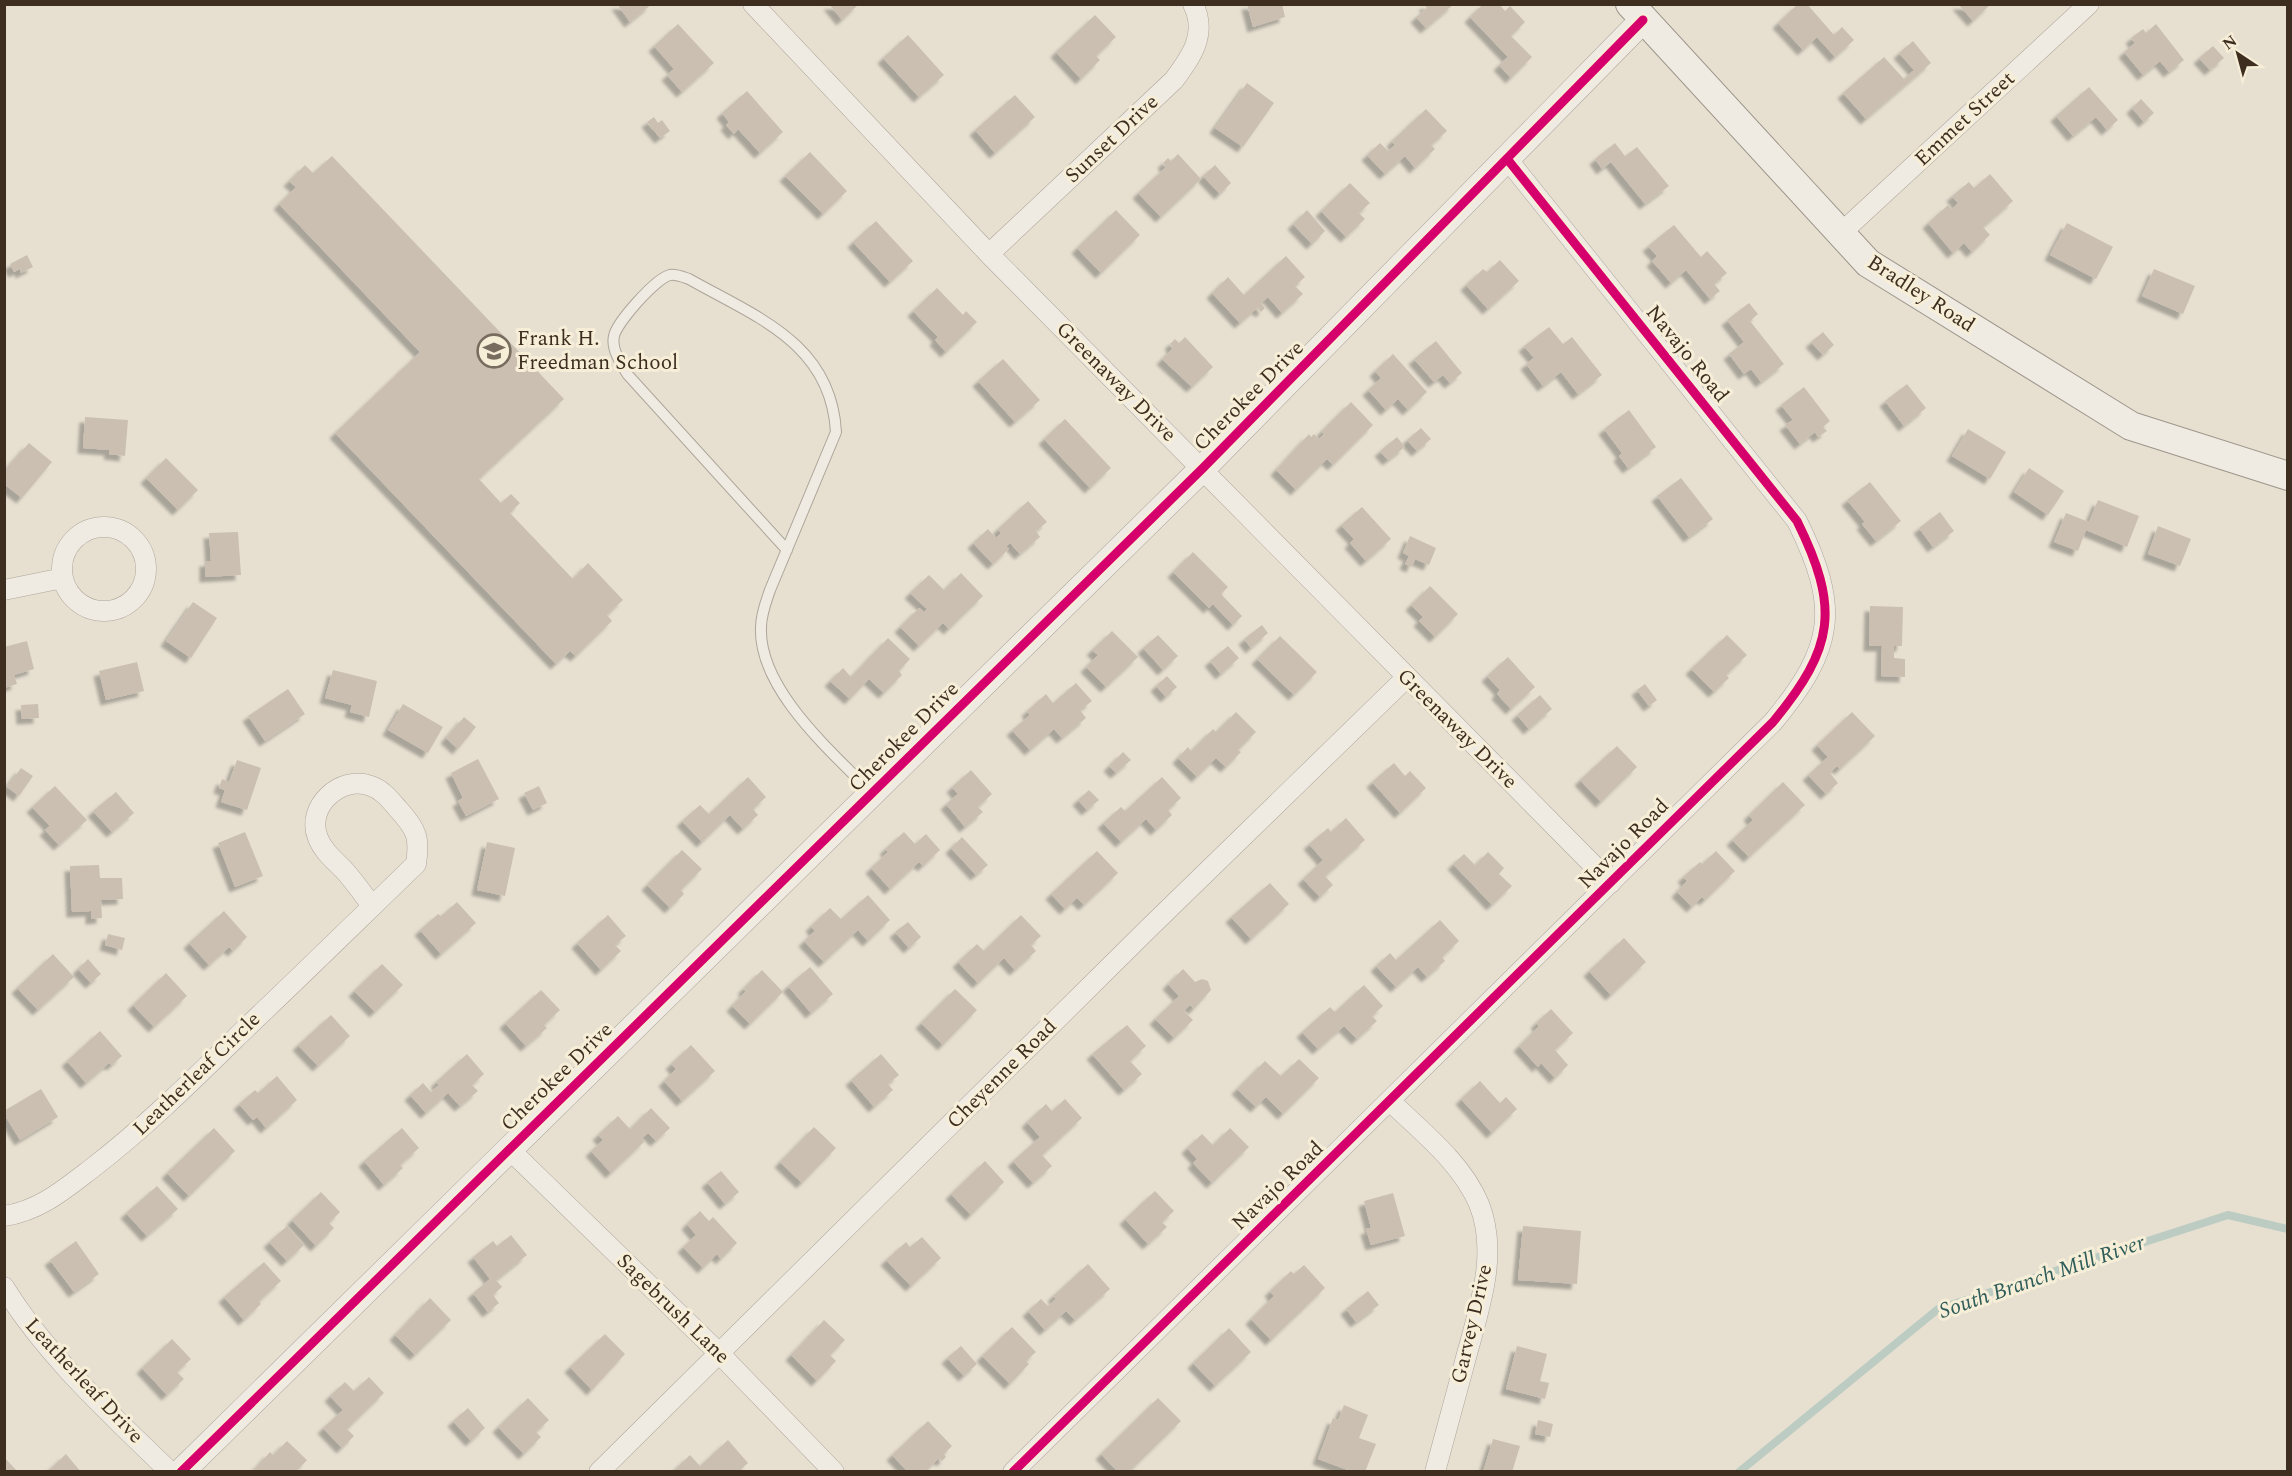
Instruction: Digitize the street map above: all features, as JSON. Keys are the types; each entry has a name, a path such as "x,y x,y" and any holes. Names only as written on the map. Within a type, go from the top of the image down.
{"main road":[{"name":"Bradley Road","path":"1637,12 1868,263 2131,426 2288,476"}],"street":[{"name":"Greenaway Drive","path":"753,4 989,254 1611,883"},
{"name":"Sunset Drive","path":"989,254 1174,80 1187,63 1199,37 1199,21 1193,4"},
{"name":"Emmet Street","path":"1840,233 2089,4"},
{"name":"Cherokee Drive","path":"181,1472 1202,469 1508,160 1637,12"},
{"name":"Navajo Road","path":"1013,1472 1773,722 1800,690 1816,661 1823,635 1824,593 1814,555 1797,521 1508,160"},
{"path":"94,528 116,529 127,534 144,555 144,577 140,591 124,606 113,610 95,610 78,602 70,595 63,578 64,556 69,547 75,538 94,528"},
{"path":"4,590 63,578"},
{"name":"Cheyenne Road","path":"599,1472 1150,927 1406,678"},
{"name":"Leatherleaf Circle","path":"4,1216 51,1199 124,1144 416,864 418,838 406,818 380,791 370,785 354,784 338,789 324,800 315,817 315,829 324,849 372,906"},
{"name":"Garvey Drive","path":"1390,1101 1447,1156 1470,1186 1479,1203 1487,1233 1487,1268 1479,1308 1435,1472"},
{"name":"Sagebrush Lane","path":"509,1149 720,1354 834,1472"},
{"name":"Leatherleaf Drive","path":"4,1287 24,1316 74,1376 170,1472"}],"lane":[{"path":"787,550 628,375 619,361 614,341 616,329 624,317 656,284 668,276 677,275 689,279 781,332 814,365 827,386 834,409 836,432 787,550 770,590 763,614 761,638 777,683 797,715 872,793"}],"building":[{"path":"617,4 652,4 630,22"},
{"path":"829,4 859,4 842,20"},
{"path":"1247,4 1282,4 1285,17 1253,27"},
{"path":"1424,4 1454,4 1426,28 1416,17 1427,8"},
{"path":"1483,4 1499,4 1505,11 1510,6 1525,22 1511,36 1532,57 1511,78 1499,65 1508,57 1470,17"},
{"path":"1798,4 1807,4 1834,35 1842,27 1854,40 1835,57 1817,37 1803,50 1778,23"},
{"path":"1958,4 1991,4 1973,21"},
{"path":"1095,15 1116,37 1096,56 1100,60 1081,79 1056,52"},
{"path":"678,24 714,63 682,92 667,75 674,69 654,46"},
{"path":"2156,24 2184,60 2169,72 2160,61 2143,75 2124,52 2135,43 2131,38 2143,29 2146,33"},
{"path":"908,35 944,75 919,97 883,58"},
{"path":"1913,41 1931,63 1866,119 1843,93 1884,57 1904,79 1914,70 1899,53"},
{"path":"2213,46 2224,58 2210,70 2199,58"},
{"path":"1247,83 1274,103 1243,147 1215,128"},
{"path":"2089,87 2118,120 2107,130 2096,117 2073,136 2056,116"},
{"path":"747,91 783,132 760,153 738,129 734,134 726,125 729,122 722,113"},
{"path":"1015,95 1035,117 995,153 975,130"},
{"path":"2141,99 2154,113 2144,122 2132,108"},
{"path":"1426,109 1447,131 1431,145 1435,149 1415,168 1405,156 1385,174 1367,155 1380,143 1388,151 1395,145 1392,141"},
{"path":"654,117 658,123 662,120 670,131 660,138 647,122"},
{"path":"1615,143 1625,156 1637,147 1669,186 1645,204 1611,162 1602,169 1595,159"},
{"path":"810,152 847,191 823,214 785,176"},
{"path":"1178,154 1201,179 1161,217 1138,193 1166,167 1163,163 1168,158 1171,161"},
{"path":"332,156 564,399 479,479 501,503 511,494 520,503 510,513 573,579 588,563 623,600 607,615 612,621 576,656 570,651 556,664 335,433 420,352 279,204 296,187 289,181 305,165 313,173"},
{"path":"1215,165 1231,183 1220,194 1203,176"},
{"path":"1990,174 2013,201 1983,227 1990,235 1972,252 1964,243 1953,253 1928,223 1948,205 1952,209 1958,203 1952,196 1969,182 1974,188"},
{"path":"1350,183 1370,203 1359,213 1365,219 1346,237 1321,211"},
{"path":"1116,210 1140,235 1101,273 1077,248"},
{"path":"1307,210 1325,231 1312,244 1293,224"},
{"path":"876,221 913,261 890,282 853,242"},
{"path":"2067,223 2113,247 2096,279 2050,255"},
{"path":"1674,225 1701,257 1707,251 1727,273 1714,284 1720,291 1710,299 1686,270 1671,283 1652,261 1657,256 1648,246"},
{"path":"27,255 33,267 21,273 20,269 14,272 10,264"},
{"path":"1286,256 1305,277 1295,286 1303,294 1282,313 1268,297 1261,303 1265,308 1261,312 1257,308 1240,323 1212,293 1228,277 1244,295"},
{"path":"1500,260 1519,281 1488,309 1466,285 1483,269 1487,272"},
{"path":"2154,269 2195,286 2183,314 2142,296"},
{"path":"937,288 963,315 966,311 977,322 946,352 935,340 938,337 913,311"},
{"path":"1749,303 1758,314 1750,321 1784,364 1761,382 1751,369 1744,374 1729,354 1744,342 1727,320"},
{"path":"1549,327 1563,344 1572,337 1602,375 1578,394 1561,372 1543,386 1526,364 1534,358 1524,346"},
{"path":"1823,332 1834,345 1823,355 1811,342"},
{"path":"1185,337 1213,367 1192,387 1162,359 1173,348 1170,344 1175,339 1179,343"},
{"path":"1436,341 1462,373 1450,383 1443,375 1434,382 1414,359"},
{"path":"1393,354 1427,392 1408,410 1398,399 1386,410 1368,390 1381,378 1375,371"},
{"path":"1003,359 1040,400 1015,422 978,381"},
{"path":"1907,384 1926,408 1904,426 1885,401"},
{"path":"1804,387 1830,421 1823,427 1827,431 1818,437 1815,432 1800,444 1785,425 1793,420 1781,405"},
{"path":"1351,402 1373,425 1333,465 1327,459 1296,490 1276,470 1309,434 1311,437 1314,434 1319,439 1324,434 1322,431"},
{"path":"1629,410 1656,447 1628,468 1619,456 1622,453 1604,429"},
{"path":"85,417 128,420 125,456 109,454 110,450 83,448"},
{"path":"1065,419 1111,468 1090,488 1044,439"},
{"path":"1421,428 1431,439 1417,451 1407,440"},
{"path":"1968,429 2006,452 1990,479 1952,456"},
{"path":"1397,437 1405,447 1388,460 1380,451"},
{"path":"29,443 52,462 22,498 4,484 4,471"},
{"path":"166,458 198,490 178,510 146,478"},
{"path":"2029,468 2064,491 2048,515 2014,492"},
{"path":"1681,478 1713,519 1689,537 1657,496"},
{"path":"1870,482 1901,521 1876,541 1862,524 1865,522 1847,500"},
{"path":"2098,500 2139,516 2127,547 2086,530 2078,551 2054,542 2066,513 2089,522"},
{"path":"1028,501 1047,522 1036,531 1040,537 1020,554 1010,543 1006,547 1009,549 993,564 973,543 988,529 996,538 1001,533 998,529"},
{"path":"1362,507 1391,539 1366,561 1350,543 1354,539 1341,525"},
{"path":"1940,512 1954,531 1933,547 1919,528"},
{"path":"2158,526 2191,539 2180,566 2148,554"},
{"path":"238,532 241,575 205,577 205,561 211,561 209,533"},
{"path":"1410,536 1436,548 1429,565 1415,559 1412,567 1405,564 1409,556 1403,553"},
{"path":"1193,552 1228,587 1221,594 1242,616 1233,625 1213,604 1209,608 1173,572"},
{"path":"961,573 983,596 949,629 943,623 919,646 900,627 919,608 924,612 927,609 910,593 929,575 944,590"},
{"path":"1430,586 1458,614 1435,637 1419,621 1423,617 1411,605"},
{"path":"193,602 217,618 191,658 166,641"},
{"path":"1870,606 1903,607 1902,646 1894,646 1894,658 1905,659 1905,677 1881,676 1882,646 1869,646"},
{"path":"1262,625 1268,633 1251,648 1244,639"},
{"path":"1112,631 1138,657 1106,687 1086,667 1098,655 1092,650"},
{"path":"1158,635 1178,656 1163,670 1143,648"},
{"path":"1727,635 1747,655 1726,675 1729,678 1714,692 1691,669"},
{"path":"1280,636 1317,672 1294,695 1257,659"},
{"path":"888,638 910,659 899,671 902,675 884,693 869,679 850,699 830,681 843,668 851,677"},
{"path":"27,641 34,669 14,675 17,684 4,688 4,647"},
{"path":"1228,646 1239,658 1221,674 1210,661"},
{"path":"1508,657 1535,687 1511,709 1497,694 1500,690 1487,676"},
{"path":"137,662 144,691 106,700 99,671"},
{"path":"333,670 377,681 369,717 350,712 352,705 325,698"},
{"path":"1167,676 1177,687 1166,697 1156,686"},
{"path":"1076,683 1092,701 1080,710 1086,718 1062,738 1054,729 1030,750 1012,730 1030,715 1027,711 1046,694 1053,703"},
{"path":"1645,684 1657,700 1649,706 1637,690"},
{"path":"288,689 305,714 265,741 248,716"},
{"path":"1540,695 1552,709 1529,729 1517,715"},
{"path":"38,704 39,718 22,719 21,705"},
{"path":"403,704 443,727 428,753 388,730"},
{"path":"1236,712 1256,732 1238,750 1241,752 1226,767 1216,758 1197,777 1178,758 1188,747 1191,751 1213,729 1216,732"},
{"path":"1852,712 1875,736 1840,769 1837,766 1830,773 1838,783 1826,794 1808,775 1828,757 1817,745"},
{"path":"464,717 476,727 458,749 446,738"},
{"path":"1617,746 1637,767 1601,802 1580,780"},
{"path":"1123,752 1131,760 1116,773 1109,766"},
{"path":"478,759 499,799 466,816 458,801 463,798 451,773"},
{"path":"237,760 261,768 247,810 221,802 225,790 219,788 222,779 229,782"},
{"path":"1394,763 1405,776 1410,771 1426,788 1400,813 1372,782"},
{"path":"21,768 33,776 19,796 7,787"},
{"path":"971,770 992,794 978,807 983,812 965,827 946,804 958,794 952,787"},
{"path":"748,777 766,797 753,809 758,815 743,829 730,815 702,842 682,821 700,805 709,814"},
{"path":"1162,777 1181,798 1168,810 1172,815 1156,830 1146,819 1121,842 1103,823 1121,807 1125,811"},
{"path":"1783,782 1805,805 1749,857 1732,840 1753,820 1749,815"},
{"path":"55,786 87,820 59,845 45,830 50,826 32,807"},
{"path":"539,786 547,803 533,810 524,793"},
{"path":"1089,790 1099,800 1087,810 1078,800"},
{"path":"116,792 134,813 112,832 93,811"},
{"path":"1346,818 1365,840 1325,876 1333,885 1320,897 1303,879 1323,860 1309,844 1328,828 1331,832"},
{"path":"245,832 263,876 235,887 218,843"},
{"path":"904,832 915,844 926,834 940,850 923,866 919,862 890,889 871,868 888,852 885,849"},
{"path":"962,837 988,865 976,875 951,848"},
{"path":"487,842 515,848 505,896 477,890"},
{"path":"682,850 702,869 681,890 684,894 670,908 647,885"},
{"path":"1097,851 1118,873 1084,905 1077,898 1065,909 1051,894"},
{"path":"1716,851 1735,871 1705,900 1702,897 1692,907 1677,892 1687,881 1683,877"},
{"path":"1488,852 1504,868 1499,874 1512,886 1492,905 1453,864 1464,854 1475,865"},
{"path":"99,865 100,878 122,878 123,899 101,900 102,918 91,919 91,911 72,912 70,866"},
{"path":"1270,883 1289,904 1251,939 1231,917"},
{"path":"868,895 890,920 868,941 858,930 824,962 804,941 815,931 811,926 830,908 841,919"},
{"path":"457,902 476,923 441,954 420,930 438,914 441,916"},
{"path":"224,911 247,937 233,951 229,947 209,965 189,943"},
{"path":"608,915 626,936 615,945 621,951 601,970 577,943"},
{"path":"1021,915 1041,936 1031,945 1036,951 1015,970 1004,958 978,983 958,962 977,944 984,951"},
{"path":"1440,920 1459,941 1442,957 1445,961 1427,977 1418,967 1396,987 1376,966 1390,953 1396,960"},
{"path":"908,922 921,937 909,948 895,932"},
{"path":"108,934 125,938 122,950 105,945"},
{"path":"1624,938 1646,962 1611,995 1589,971"},
{"path":"53,954 74,977 38,1010 17,988"},
{"path":"88,959 101,974 91,983 78,969"},
{"path":"382,964 403,985 375,1012 354,991"},
{"path":"810,967 833,994 811,1013 788,986"},
{"path":"1183,969 1195,982 1202,979 1208,981 1211,990 1194,1009 1190,1005 1184,1011 1193,1020 1174,1038 1155,1019 1179,996 1168,984"},
{"path":"762,970 783,992 750,1024 732,1006 746,991 743,989"},
{"path":"166,973 187,996 154,1027 133,1005"},
{"path":"1364,985 1383,1006 1372,1016 1377,1021 1357,1039 1344,1026 1318,1049 1302,1032 1330,1007 1335,1012"},
{"path":"955,989 977,1010 943,1045 921,1023"},
{"path":"541,990 560,1010 544,1025 547,1028 526,1046 505,1023"},
{"path":"1551,1009 1573,1033 1555,1050 1568,1065 1555,1078 1541,1063 1538,1067 1519,1046 1539,1026 1536,1023"},
{"path":"331,1015 350,1036 318,1066 298,1045"},
{"path":"1127,1025 1146,1046 1130,1061 1142,1074 1124,1090 1092,1054"},
{"path":"100,1031 122,1056 112,1065 109,1063 86,1083 67,1061"},
{"path":"691,1045 715,1071 682,1101 664,1081 676,1069 671,1064"},
{"path":"467,1054 484,1074 472,1085 478,1091 460,1106 448,1093 426,1113 410,1095 423,1083 431,1092 439,1085 436,1082"},
{"path":"881,1054 899,1075 888,1084 893,1090 874,1107 851,1080"},
{"path":"1299,1059 1319,1078 1283,1114 1266,1097 1256,1107 1237,1089 1265,1061 1281,1076"},
{"path":"277,1076 297,1100 266,1128 257,1117 253,1120 239,1104 255,1090 258,1093"},
{"path":"1480,1081 1500,1103 1506,1097 1517,1109 1492,1133 1461,1099"},
{"path":"41,1089 58,1117 20,1140 4,1111"},
{"path":"1065,1099 1082,1118 1042,1155 1052,1166 1033,1183 1013,1161 1040,1137 1027,1122 1046,1104 1052,1111"},
{"path":"651,1108 670,1128 656,1141 648,1133 642,1138 645,1141 611,1173 591,1151 603,1140 598,1135 618,1116 630,1129"},
{"path":"814,1127 836,1148 802,1183 780,1162"},
{"path":"214,1128 235,1151 189,1196 167,1173"},
{"path":"402,1128 419,1148 400,1165 403,1168 384,1185 364,1161"},
{"path":"1230,1128 1249,1147 1212,1183 1193,1163 1197,1159 1187,1148 1202,1134 1213,1145"},
{"path":"985,1161 1004,1182 971,1215 951,1194"},
{"path":"721,1171 739,1192 725,1204 707,1182"},
{"path":"157,1186 178,1209 147,1236 126,1213"},
{"path":"1155,1191 1174,1211 1162,1222 1167,1227 1148,1244 1125,1219"},
{"path":"321,1192 340,1212 329,1223 334,1228 316,1246 292,1220"},
{"path":"1393,1193 1405,1236 1371,1245 1366,1229 1371,1228 1364,1201"},
{"path":"700,1211 709,1221 713,1217 737,1243 721,1259 717,1254 703,1268 683,1247 696,1235 687,1224"},
{"path":"287,1226 304,1245 287,1261 269,1242"},
{"path":"1523,1226 1581,1231 1577,1284 1518,1280"},
{"path":"511,1235 527,1255 496,1280 502,1287 493,1295 499,1303 488,1312 473,1293 490,1279 473,1257 493,1241 497,1246"},
{"path":"922,1237 941,1258 911,1286 886,1260 906,1242 910,1247"},
{"path":"76,1241 99,1274 74,1292 50,1260"},
{"path":"264,1262 281,1281 259,1301 261,1304 244,1320 224,1297"},
{"path":"1088,1264 1110,1289 1075,1320 1066,1311 1045,1330 1028,1311 1041,1299 1048,1306 1056,1299 1053,1296"},
{"path":"1304,1265 1325,1288 1271,1340 1251,1319 1274,1296 1270,1291 1291,1271 1294,1274"},
{"path":"1368,1291 1379,1305 1356,1322 1346,1309"},
{"path":"430,1298 451,1320 415,1355 395,1335"},
{"path":"824,1320 845,1340 830,1355 836,1361 817,1381 791,1355"},
{"path":"1012,1327 1036,1352 1026,1361 1029,1364 1010,1384 982,1356"},
{"path":"1229,1328 1251,1352 1215,1386 1193,1363"},
{"path":"605,1334 625,1354 592,1390 570,1367"},
{"path":"172,1339 191,1359 177,1372 184,1379 167,1395 142,1368"},
{"path":"961,1346 977,1364 964,1376 947,1358"},
{"path":"1517,1346 1547,1354 1540,1381 1549,1383 1545,1399 1506,1389"},
{"path":"369,1377 384,1393 347,1429 354,1436 342,1448 323,1428 343,1410 330,1396 345,1382 354,1391"},
{"path":"528,1398 549,1420 536,1432 541,1437 524,1454 498,1427"},
{"path":"1158,1398 1181,1421 1129,1472 1118,1472 1101,1454"},
{"path":"1344,1405 1368,1415 1359,1438 1376,1444 1365,1472 1353,1472 1318,1459 1333,1418 1338,1420"},
{"path":"468,1408 485,1428 471,1441 453,1421"},
{"path":"1538,1420 1553,1424 1550,1437 1535,1434"},
{"path":"928,1421 952,1446 944,1454 946,1457 942,1461 939,1458 925,1472 908,1472 892,1455"},
{"path":"1493,1439 1520,1446 1512,1472 1483,1472"},
{"path":"728,1440 748,1463 738,1472 721,1472 719,1469 717,1472 672,1472 690,1455 700,1466"},
{"path":"287,1441 307,1460 296,1472 252,1472 270,1452 273,1455"},
{"path":"66,1454 81,1472 47,1472"},
{"path":"4,1457 18,1472 4,1472"}],"waterway":[{"name":"South Branch Mill River","path":"1739,1472 1938,1309 2228,1215 2288,1229"}],"cycle path":[{"path":"181,1472 1202,469 1643,20"},
{"path":"1013,1472 1773,722 1809,671 1819,648 1824,626 1825,603 1811,552 1797,521 1508,160"}],"place":[{"name":"Frank H. Freedman School","path":"494,351"}]}
